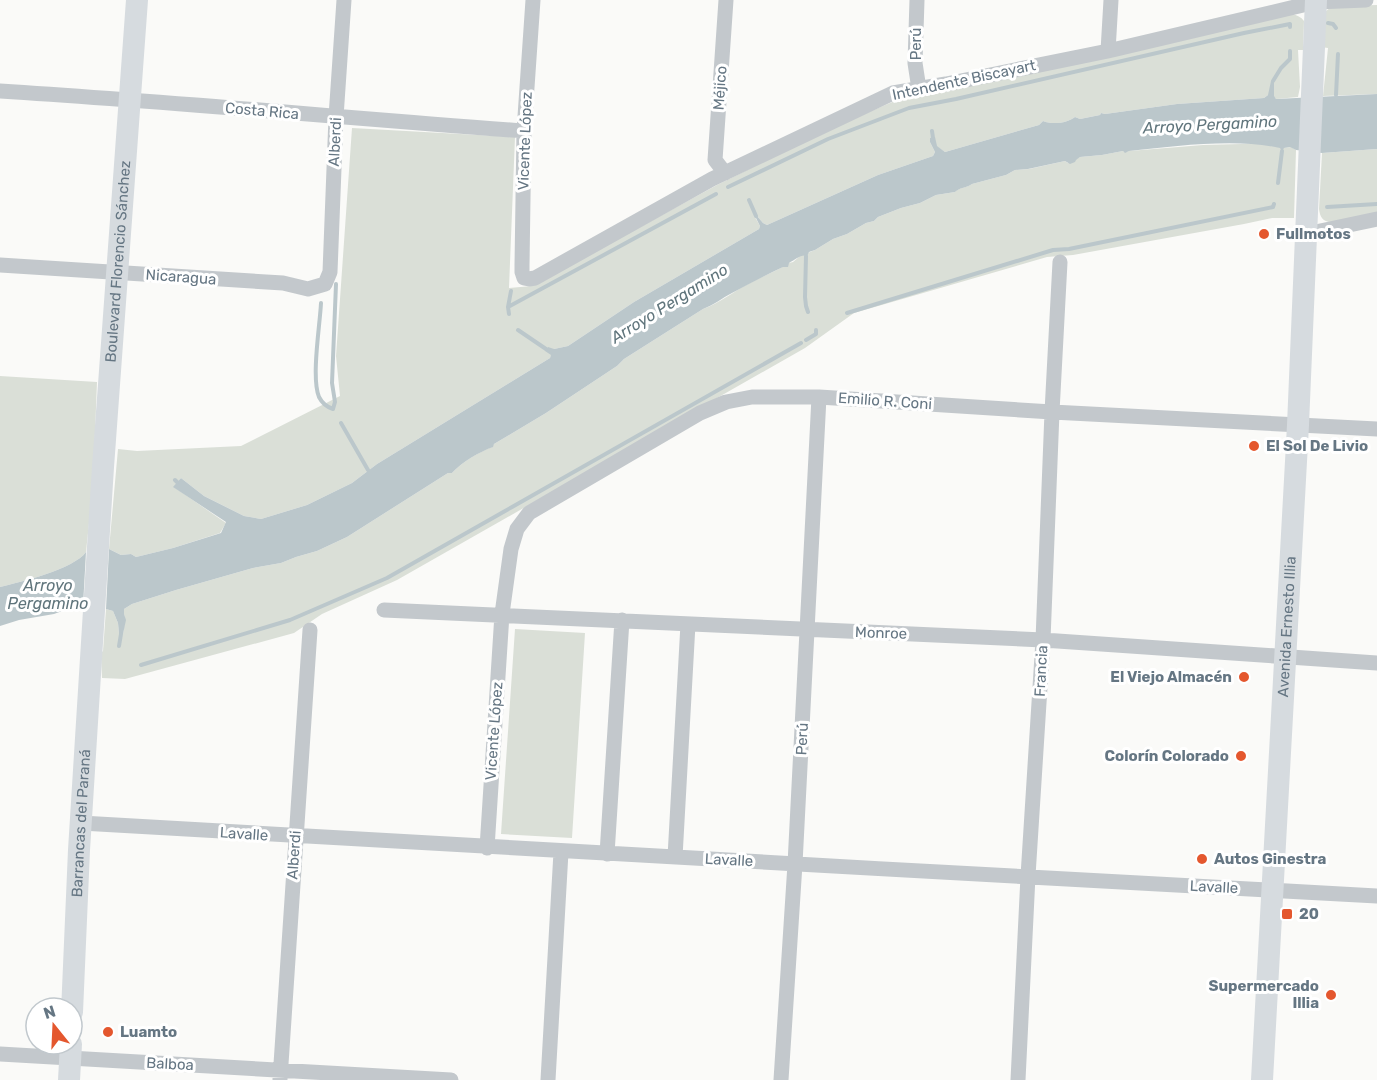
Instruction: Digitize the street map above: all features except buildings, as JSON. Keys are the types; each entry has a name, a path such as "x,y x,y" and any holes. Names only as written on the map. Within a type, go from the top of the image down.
{"main road":[{"name":"Boulevard Florencio Sánchez","path":"93,634 137,0"},
{"name":"Avenida Ernesto Illia","path":"1262,1080 1298,424 1316,1"},
{"name":"Barrancas del Paraná","path":"73,996 93,634"}],"street":[{"name":"Alberdi","path":"325,284 330,272 336,117 344,0"},
{"name":"Vicente López","path":"528,279 524,278 522,272 524,131 533,0"},
{"name":"Méjico","path":"725,173 715,160 726,0"},
{"name":"Perú","path":"917,0 915,63 920,89"},
{"path":"1108,51 1111,0"},
{"name":"Intendente Biscayart","path":"528,279 535,278 725,173 893,93 1108,51 1316,1 1366,0"},
{"name":"Costa Rica","path":"0,91 130,99 524,131"},
{"path":"1306,234 1377,219"},
{"name":"Francia","path":"1018,1080 1043,640 1060,262"},
{"name":"Nicaragua","path":"0,266 283,284 308,289 325,284"},
{"name":"Emilio R. Coni","path":"502,614 510,549 517,529 529,513 700,413 726,402 752,397 819,397 1377,429"},
{"name":"Perú","path":"782,1080 819,397"},
{"name":"Monroe","path":"384,610 1043,640 1377,663"},
{"name":"Vicente López","path":"487,848 502,614"},
{"path":"607,854 622,620"},
{"path":"675,857 688,624"},
{"name":"Alberdi","path":"280,1075 310,630"},
{"name":"Lavalle","path":"81,823 487,848 1377,896"},
{"path":"548,1080 561,852"},
{"name":"Balboa","path":"0,1054 280,1075 451,1080"}],"shaded area":[{"path":"1377,5 1377,94 1323,96 1328,48 1321,47 1325,12 1331,7 1338,6"},
{"path":"1292,14 1304,21 1303,50 1298,50 1300,87 1298,97 1276,99 1268,95 1264,98 1177,104 1101,113 1080,119 1075,117 1060,123 1043,121 1039,125 945,152 930,142 935,152 933,156 878,175 767,225 757,216 755,217 760,226 759,229 634,302 568,346 554,349 550,358 377,464 352,483 307,505 261,519 244,516 204,496 181,478 174,487 226,523 220,533 136,557 131,554 121,555 109,549 118,449 137,451 241,446 340,396 336,356 352,128 515,137 509,288 532,286 717,185 834,127 897,100 1047,70"},
{"path":"1264,144 1283,148 1291,147 1296,150 1294,218 1272,218 1073,255 1047,257 854,313 805,348 397,580 322,614 294,633 125,679 102,678 101,653 106,609 113,611 118,623 119,634 123,634 124,609 132,604 253,568 281,563 317,551 347,537 546,413 624,359 703,309 878,217 920,203 936,195 955,192 1015,170 1065,161 1068,163 1080,157 1203,145"},
{"path":"1377,149 1377,213 1331,222 1324,220 1319,209 1322,153"},
{"path":"0,376 97,382 93,485 86,552 80,558 59,569 0,587"},
{"path":"515,629 585,633 572,838 501,834"}],"water":[{"path":"1271,81 1274,82 1276,99 1377,94 1377,149 1322,153 1296,150 1290,147 1282,151 1280,148 1263,145 1225,143 1166,147 1125,153 1123,151 1080,157 1070,164 1065,161 1015,170 955,192 936,195 920,203 878,217 874,221 833,239 809,252 807,256 789,263 788,267 770,273 703,309 624,359 546,413 494,444 493,447 471,458 452,473 448,473 347,537 317,551 281,563 253,568 132,604 124,609 126,620 123,634 119,634 118,623 113,611 106,609 109,549 121,555 131,554 136,557 221,533 226,522 173,487 181,478 204,496 244,516 261,519 307,505 352,483 377,464 550,358 551,355 545,351 548,347 554,349 568,346 634,302 759,229 760,226 755,216 767,225 878,175 933,156 935,152 930,138 935,137 937,146 945,152 1039,125 1043,121 1060,123 1075,117 1080,119 1101,113 1177,104 1264,98 1268,95"},
{"name":"Arroyo Pergamino","path":"86,552 83,606 81,604 54,614 0,626 0,587 59,569 80,558"}],"waterway":[{"path":"1328,23 1333,24 1336,28"},
{"path":"728,187 828,139 909,108 1244,33 1290,24 1290,27"},
{"path":"1273,81 1290,59 1290,51"},
{"path":"1336,95 1338,54"},
{"path":"932,131 933,138"},
{"path":"1278,183 1282,151"},
{"path":"508,307 716,194"},
{"path":"749,200 756,216"},
{"path":"847,313 1053,250 1069,249 1273,207 1274,204"},
{"path":"1327,207 1377,204"},
{"path":"806,256 805,297 808,312"},
{"path":"321,303 316,365 317,388 322,401 333,409 335,402 332,383 336,284"},
{"path":"509,314 511,291"},
{"path":"518,330 546,349"},
{"path":"806,340 816,334 816,330"},
{"path":"141,665 290,620 387,578 801,343"},
{"path":"341,423 368,470"},
{"path":"119,646 121,634"}],"place":[{"name":"Fullmotos","path":"1264,234"},
{"name":"El Sol De Livio","path":"1254,446"},
{"name":"El Viejo Almacén","path":"1244,677"},
{"name":"Colorín Colorado","path":"1241,756"},
{"name":"Autos Ginestra","path":"1202,859"},
{"name":"20","path":"1287,914"},
{"name":"Supermercado Illia","path":"1331,995"},
{"name":"Luamto","path":"108,1032"}]}
